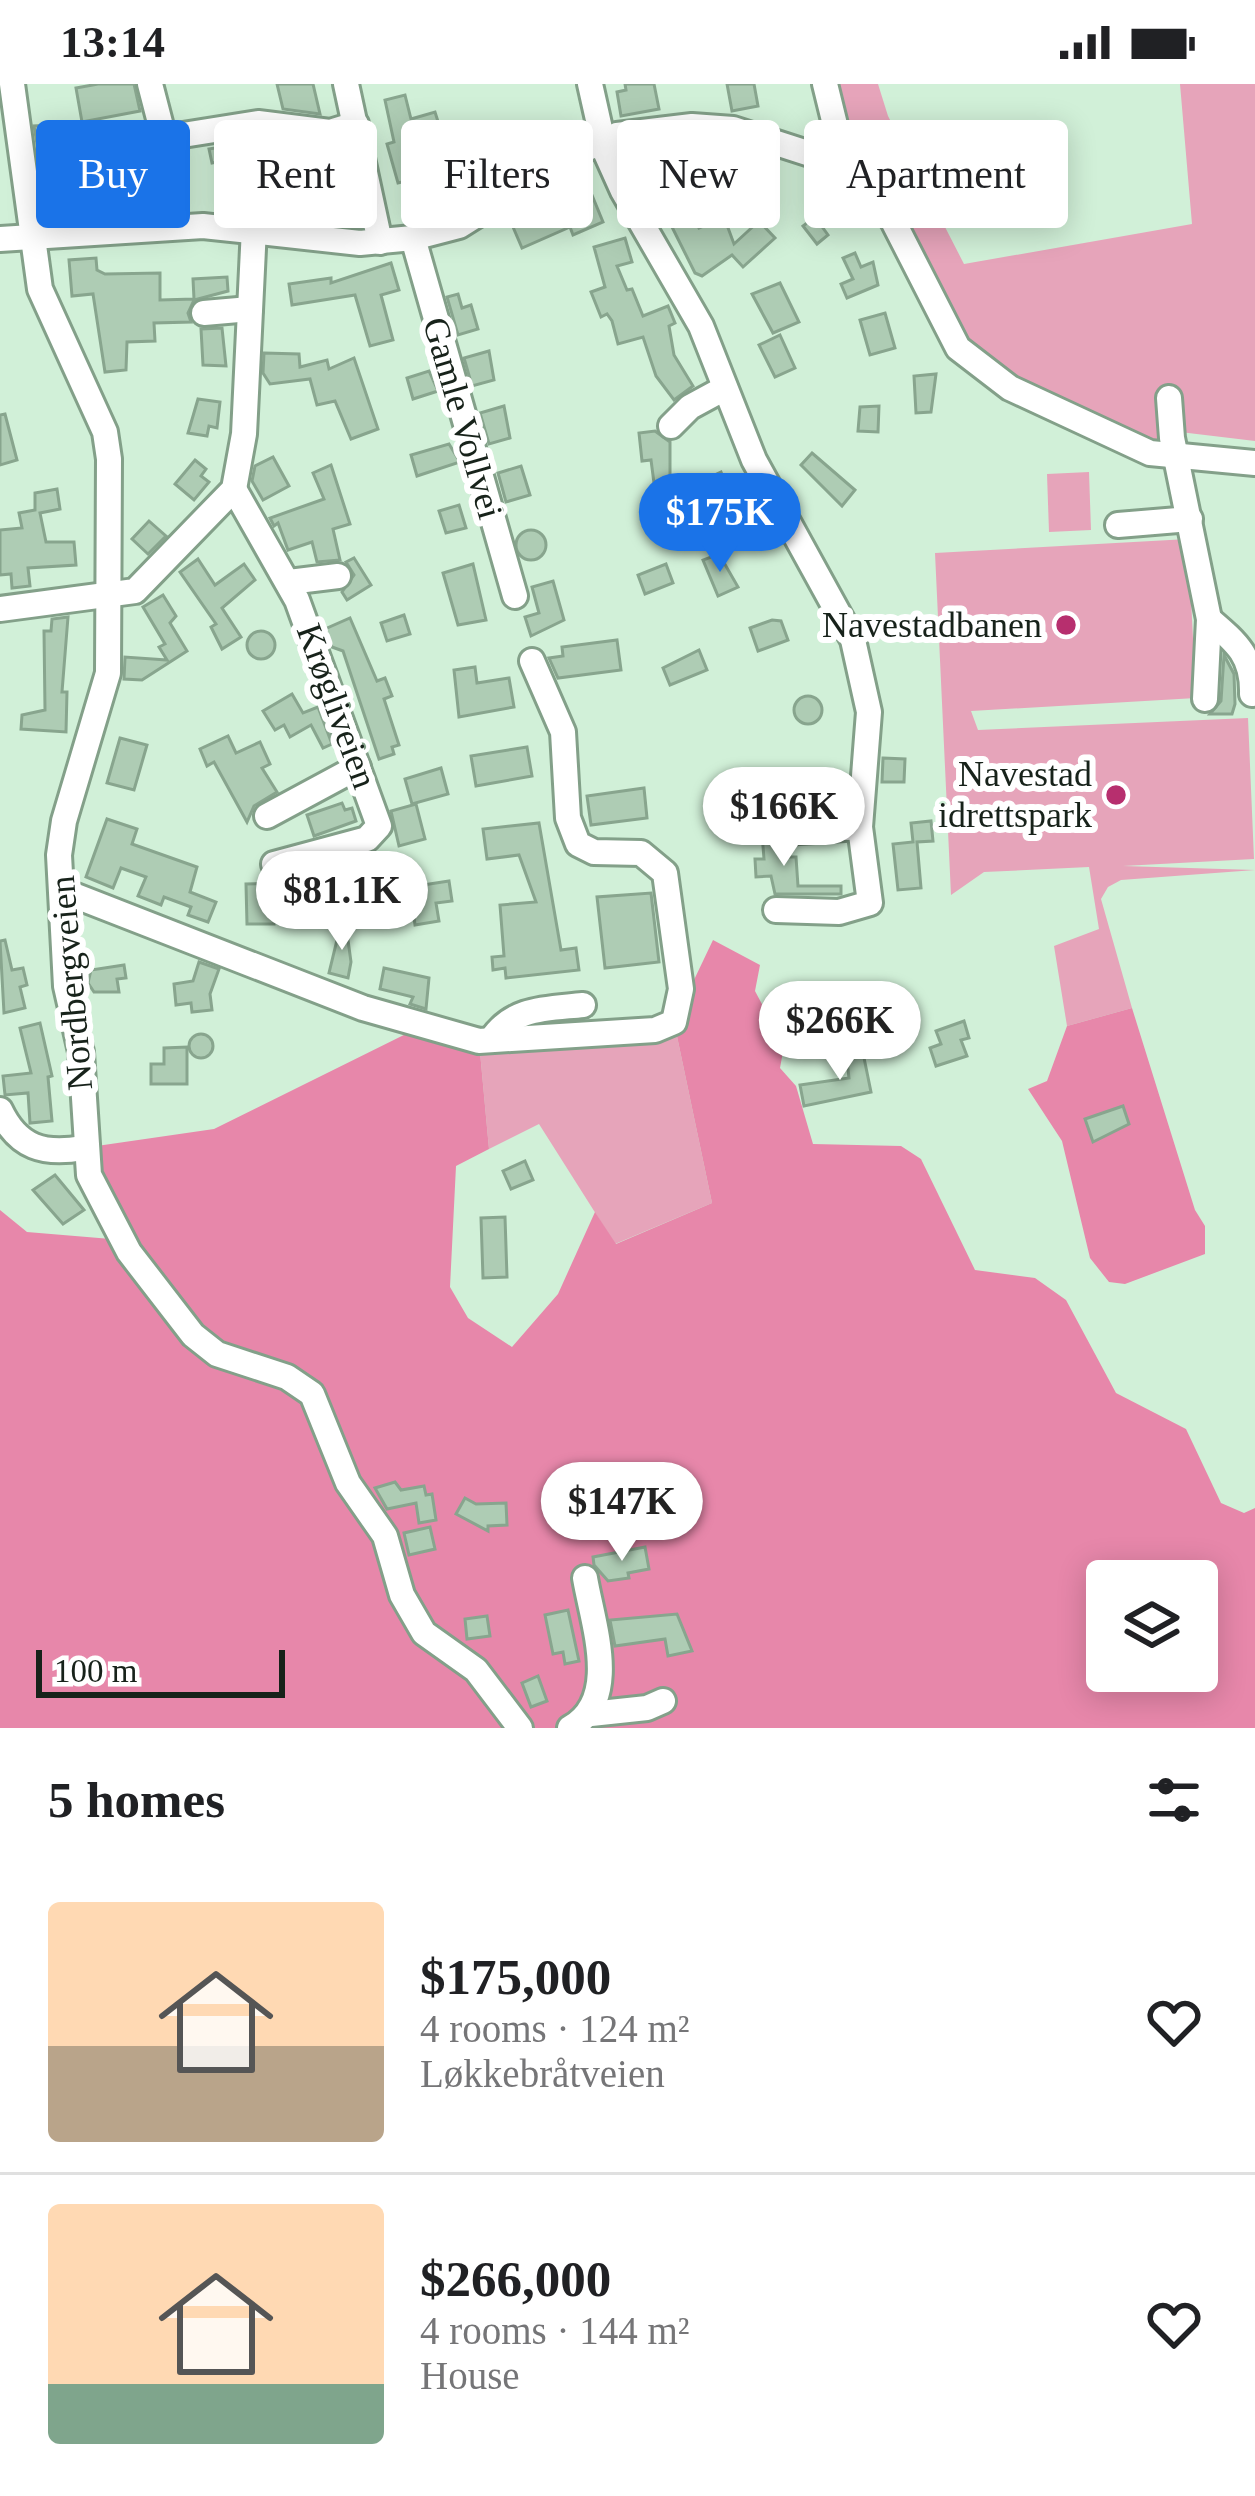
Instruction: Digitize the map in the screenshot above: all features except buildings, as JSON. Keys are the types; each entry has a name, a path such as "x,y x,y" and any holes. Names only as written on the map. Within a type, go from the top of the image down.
{"street":[{"name":"Nordbergveien","path":"12,84 40,289 105,432 111,597 108,673 64,821 62,891 66,986 81,1052 83,1148 89,1174 119,1235 193,1335 217,1354 287,1377 312,1394 348,1483 385,1536 402,1595 424,1633 476,1670 520,1728"},
{"path":"150,84 164,139 214,131"},
{"path":"346,84 355,120"},
{"path":"590,84 604,141 635,216 701,326 754,460 853,640 865,677 869,751 860,827 870,903 838,912 776,910"},
{"path":"825,84 834,120"},
{"path":"0,239 170,226 380,242 459,226 604,141 648,129 733,129 804,152"},
{"path":"377,227 380,242"},
{"path":"894,228 958,348 982,369 1114,441 1176,460 1254,465"},
{"path":"0,609 111,597 150,580 234,489 244,434 254,229"},
{"name":"Gamle Vollvei","path":"413,238 515,596"},
{"path":"204,313 250,309"},
{"path":"671,427 690,406 724,388"},
{"path":"1169,398 1176,460 1209,619 1205,699"},
{"name":"Krøgliveien","path":"234,489 289,581 379,826 367,838 274,864"},
{"path":"1118,525 1190,520"},
{"path":"289,581 338,576"},
{"path":"1209,619 1240,646 1253,666 1252,694"},
{"path":"62,891 363,1008 490,1040 655,1030 674,1022 682,1005 665,873 641,854 594,852 578,844 568,818 563,732 532,662"},
{"path":"267,816 358,767"},
{"path":"784,832 860,827"},
{"path":"490,1040 502,1023 527,1011 583,1005"},
{"path":"0,1110 23,1142 38,1150 83,1148"},
{"path":"581,1721 598,1697 599,1665 585,1578"},
{"path":"581,1721 663,1701"}],"shaded area":[{"path":"825,84 878,84 890,120 834,120"},
{"path":"1180,84 1255,84 1255,441 1180,432 1176,460 982,369 887,228 946,228 964,264 1192,224"},
{"path":"1089,472 1091,530 1049,532 1047,474"},
{"path":"1188,539 1196,698 971,711 978,730 1248,718 1254,859 1123,866 1255,870 1121,880 1108,887 1101,899 1132,1008 1067,1026 1054,946 1099,929 1089,867 984,872 951,895 935,553"},
{"path":"713,940 760,965 755,991 784,1046 780,1068 796,1086 813,1144 901,1146 921,1159 975,1270 1035,1278 1066,1300 1116,1393 1186,1429 1221,1503 1244,1513 1255,1508 1255,1728 0,1728 0,1210 27,1232 111,1239 83,1148 214,1129 424,1025 479,1041 489,1149 456,1166 450,1287 468,1318 512,1347 558,1294 595,1212 616,1244 712,1203 674,1022"},
{"path":"1132,1008 1195,1210 1205,1226 1205,1254 1125,1284 1109,1282 1090,1258 1062,1141 1028,1089 1047,1081 1067,1026"},
{"path":"674,1022 712,1203 615,1244 539,1124 489,1149 479,1041"}],"place":[{"name":"Navestadbanen","path":"1066,625"},
{"name":"Navestad idrettspark","path":"1116,795"}]}
